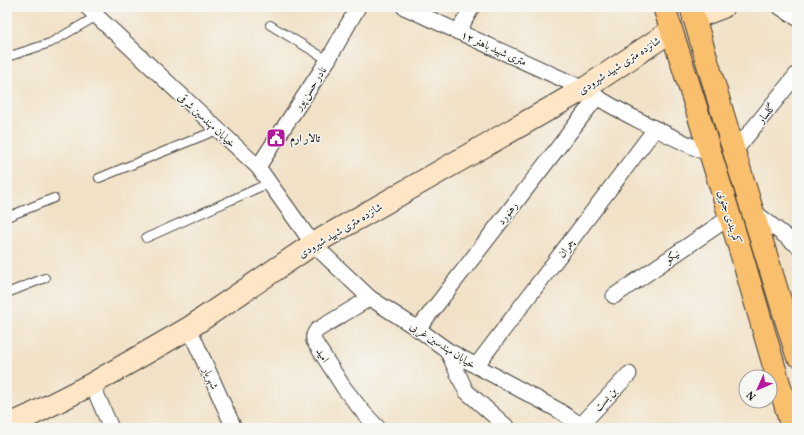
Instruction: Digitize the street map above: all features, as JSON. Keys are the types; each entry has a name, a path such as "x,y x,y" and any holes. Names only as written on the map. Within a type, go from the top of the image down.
{"main road":[{"name":"کمربندی جنوبی","path":"664,7 742,256 792,428"},
{"path":"671,30 692,12 723,7"},
{"name":"کمربندی جنوبی","path":"692,12 797,355"},
{"name":"شانزده متری شهید شیرودی","path":"7,426 32,422 92,384 189,328 313,244 591,93 671,30"}],"street":[{"name":"نادر حسن پور","path":"258,167 328,60 358,7"},
{"name":"۱۲ متری شهید باهنر","path":"404,7 591,93 655,129 711,155"},
{"path":"458,32 472,7"},
{"path":"780,7 797,18"},
{"name":"خیابان مهندسین شرقی","path":"92,12 258,167 313,244"},
{"name":"گلسار","path":"734,152 797,74"},
{"name":"رهنورد","path":"418,328 591,93"},
{"name":"چمران","path":"476,366 655,129"},
{"path":"752,209 797,245"},
{"name":"نیکو","path":"614,296 730,217"},
{"name":"خیابان مهندسین غربی","path":"313,244 370,298 418,328 447,350 558,410 574,425"},
{"name":"امید","path":"370,298 317,330 313,337 314,341 344,388 378,428"},
{"name":"شهریار","path":"189,328 234,428"},
{"path":"447,350 466,391 508,428"},
{"name":"بن بست","path":"574,425 629,374"},
{"path":"92,384 111,428"}],"lane":[{"path":"7,57 50,43 92,12"},
{"path":"270,25 328,60"},
{"path":"99,178 217,130"},
{"path":"146,238 269,183"},
{"path":"7,217 54,198"},
{"path":"7,293 45,278"}],"place":[{"name":"تالار ارم","path":"276,138"}]}
